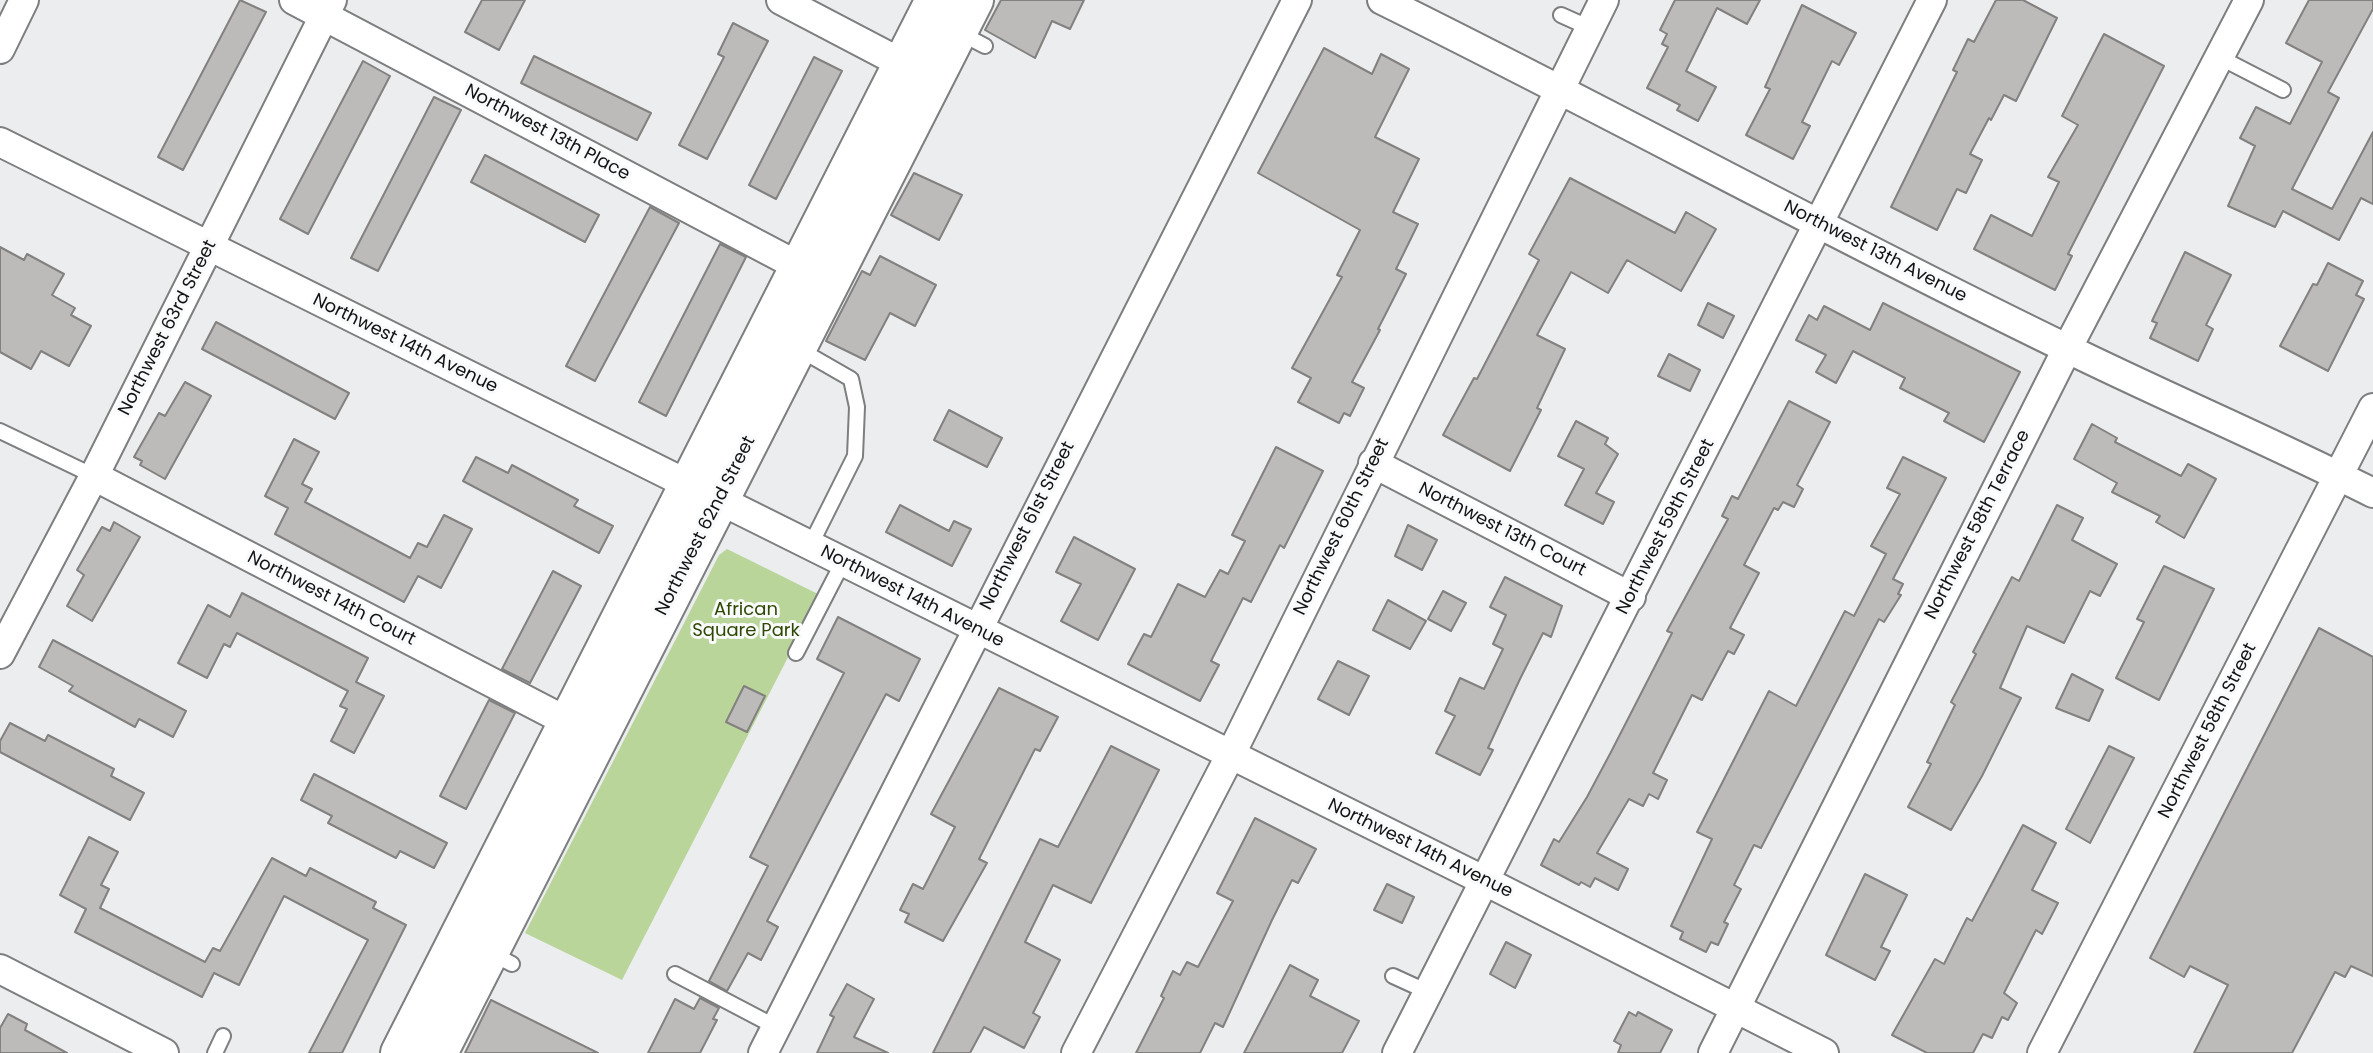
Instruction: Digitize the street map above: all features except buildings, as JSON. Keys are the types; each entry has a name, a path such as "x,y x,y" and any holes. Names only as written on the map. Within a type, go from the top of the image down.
{"main road":[{"name":"Northwest 62nd Street","path":"400,1053 568,722 705,493 797,348 866,226 924,82 935,0"},
{"name":"Northwest 62nd Street","path":"438,1053 501,958 705,493 800,267 924,82 973,26"}],"street":[{"path":"0,49 24,0"},
{"name":"Northwest 13th Place","path":"294,0 328,8 800,267"},
{"path":"781,0 924,82"},
{"name":"Northwest 61st Street","path":"763,1053 1297,0"},
{"name":"Northwest 13th Avenue","path":"1382,0 1559,88 1818,225 2067,349 2373,493"},
{"name":"Northwest 60th Street","path":"1076,1053 1230,756 1604,0"},
{"name":"Northwest 59th Street","path":"1396,1053 1631,597 1933,0"},
{"name":"Northwest 58th Terrace","path":"1713,1053 2067,349 2249,0"},
{"name":"Northwest 63rd Street","path":"0,654 94,476 328,8"},
{"name":"Northwest 14th Avenue","path":"0,142 1485,881 1824,1053"},
{"name":"Northwest 58th Street","path":"2042,1053 2373,408"},
{"name":"Northwest 13th Court","path":"1373,463 1631,597"},
{"name":"Northwest 14th Court","path":"94,476 568,722"},
{"path":"0,969 148,1049"}],"lane":[{"path":"1562,15 1590,28"},
{"path":"2219,57 2283,90"},
{"path":"797,348 851,379 857,407 855,456 810,546"},
{"path":"0,432 94,476"},
{"path":"796,653 843,562"},
{"path":"675,974 776,1027"},
{"path":"1393,976 1428,992"},
{"path":"215,1053 223,1036"}],"green space":[{"name":"African Square Park","path":"727,549 820,595 622,980 525,933 719,555"}]}
